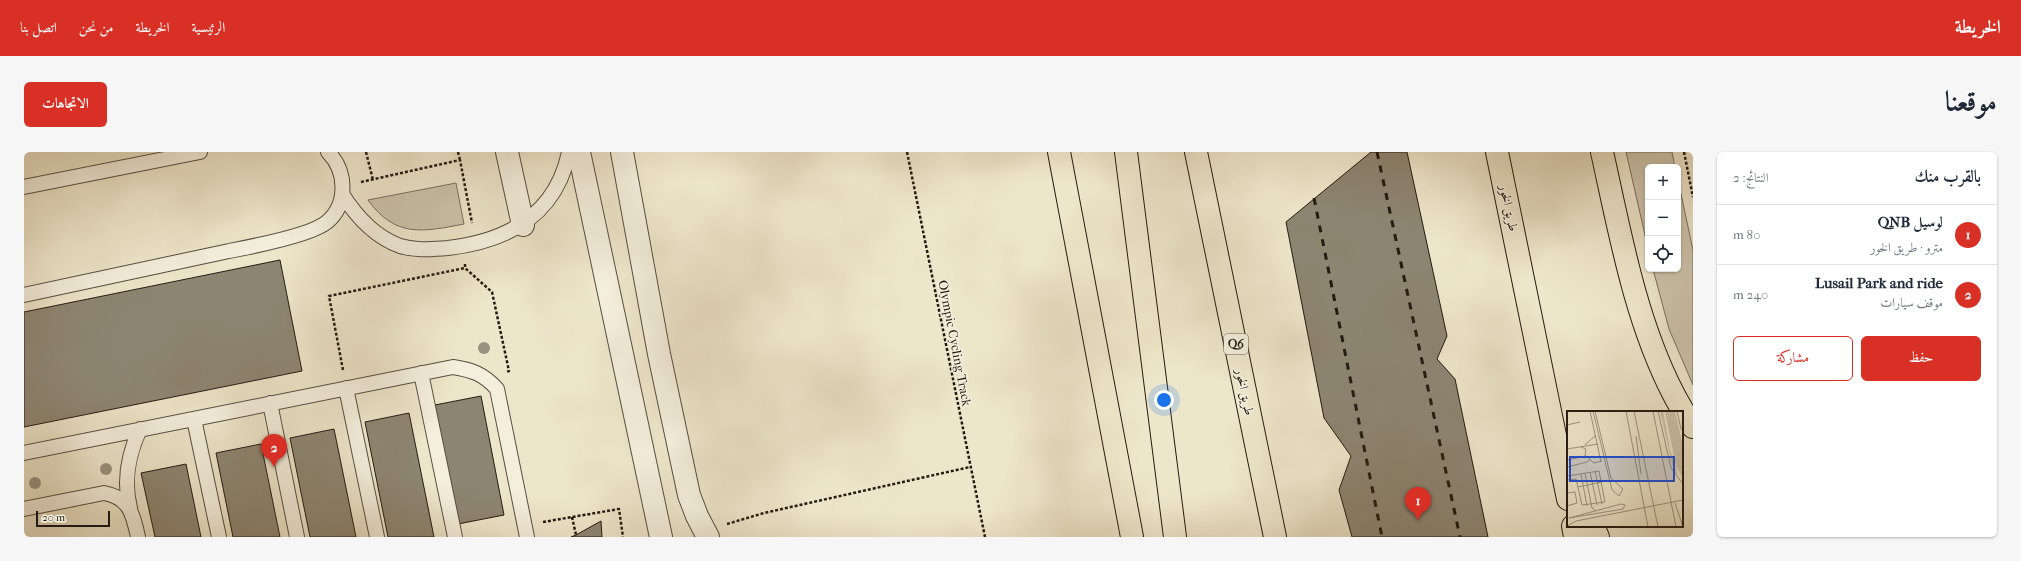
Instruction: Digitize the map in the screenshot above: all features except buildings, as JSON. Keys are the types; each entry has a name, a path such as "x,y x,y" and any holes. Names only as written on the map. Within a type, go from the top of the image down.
{"highway":[{"path":"1059,152 1132,537"},
{"path":"1126,152 1175,537"},
{"name":"طريق الخور","path":"1196,152 1275,537"},
{"name":"طريق الخور","path":"1497,152 1564,463 1567,490"},
{"path":"1602,152 1627,264 1647,330 1673,393 1693,428"},
{"path":"1573,527 1575,537"},
{"path":"1593,527 1598,537"}],"street":[{"path":"507,152 523,225"},
{"path":"579,152 661,537"},
{"path":"622,152 659,354 689,495 707,536"}],"lane":[{"path":"24,187 200,152"},
{"path":"24,296 263,244 304,233 326,223 336,212 342,194 342,176 337,164 328,152"},
{"path":"342,194 362,221 378,234 400,246 417,249 462,247 508,234 523,225 542,208 557,186 565,171 569,152"},
{"path":"24,453 453,367 472,370 488,378 497,388 526,531"},
{"path":"421,373 455,537"},
{"path":"346,388 377,537"},
{"path":"270,403 297,537"},
{"path":"194,418 219,537"},
{"path":"138,537 128,500 127,472 134,443 140,429"},
{"path":"24,509 104,493 115,495 125,501 131,513"}],"path":[{"path":"366,152 373,180"},
{"path":"458,152 460,160"},
{"name":"Olympic Cycling Track","path":"907,152 985,537"},
{"path":"1684,152 1693,197"},
{"path":"346,388 329,296 465,268"},
{"path":"707,536 720,527 750,516 970,467"},
{"path":"526,531 572,517 618,508 623,537"},
{"path":"572,517 576,535"}],"shaded area":[{"path":"1626,152 1672,152 1674,164 1645,164 1645,235"},
{"path":"456,183 464,224 423,230 399,226 389,221 378,212 368,200"},
{"path":"1681,194 1693,250 1693,385 1669,329 1654,272 1681,272"}],"railway":[{"path":"1377,152 1460,537"},
{"path":"1314,198 1382,537"}],"place":[{"name":"Lusail Park and ride","path":"274,467"},
{"name":"لوسيل QNB","path":"1418,520"}]}
